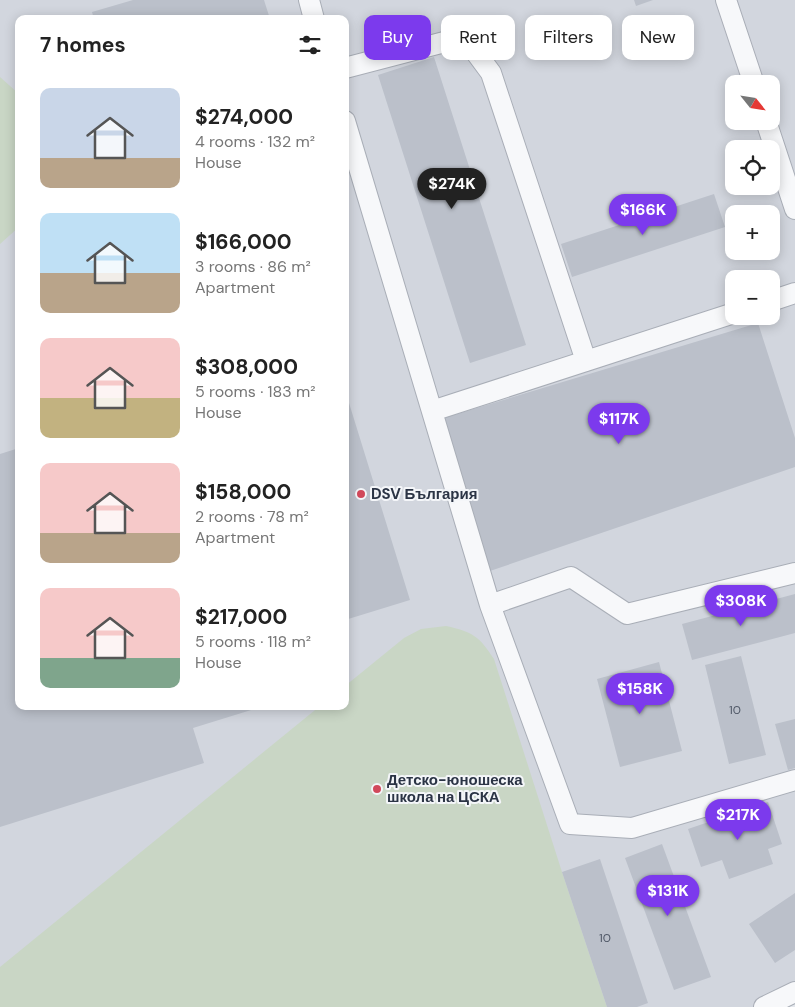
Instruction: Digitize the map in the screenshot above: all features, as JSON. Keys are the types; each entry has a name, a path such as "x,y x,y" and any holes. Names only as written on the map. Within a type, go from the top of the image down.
{"lane":[{"path":"309,0 313,15"},
{"path":"726,0 751,75"},
{"path":"349,67 456,39 474,50 492,73 586,361"},
{"path":"769,130 795,209"},
{"path":"349,134 490,605 570,824 632,828 795,780"},
{"path":"780,298 795,293"},
{"path":"432,411 725,316"},
{"path":"490,605 571,577 627,614 795,573"},
{"path":"764,1007 795,992"}],"shaded area":[{"path":"0,0 795,0 795,992 764,1007 0,1007"}],"green space":[{"path":"0,77 15,90 15,231 0,244"},
{"name":"Детско-юношеска школа на ЦСКА","path":"446,626 463,630 479,640 494,659 607,1007 0,1007 0,967 315,710 349,710 349,683 404,638 421,629"}],"building":[{"path":"133,0 264,0 269,15 93,15 92,12"},
{"path":"634,0 653,0 636,6"},
{"path":"434,57 526,345 470,363 378,75 425,60 431,60"},
{"path":"714,194 725,227 572,277 561,244"},
{"path":"751,325 759,325 795,438 795,467 487,572 437,420"},
{"name":"DSV България","path":"349,403 410,600 349,619"},
{"path":"15,449 15,710 251,710 193,728 204,763 0,827 0,454"},
{"path":"795,594 795,633 692,660 682,624"},
{"path":"741,656 766,755 729,764 705,665"},
{"path":"659,662 682,751 620,767 597,679"},
{"path":"795,719 795,768 788,770 775,724"},
{"path":"768,802 782,844 768,849 773,864 729,879 722,860 701,867 688,829"},
{"path":"662,844 711,977 674,990 625,858"},
{"path":"600,859 648,1003 637,1007 607,1007 562,872"},
{"path":"795,893 795,950 775,963 749,924"}],"place":[{"name":"DSV България","path":"361,494"},
{"name":"Детско-юношеска школа на ЦСКА","path":"377,789"}]}
